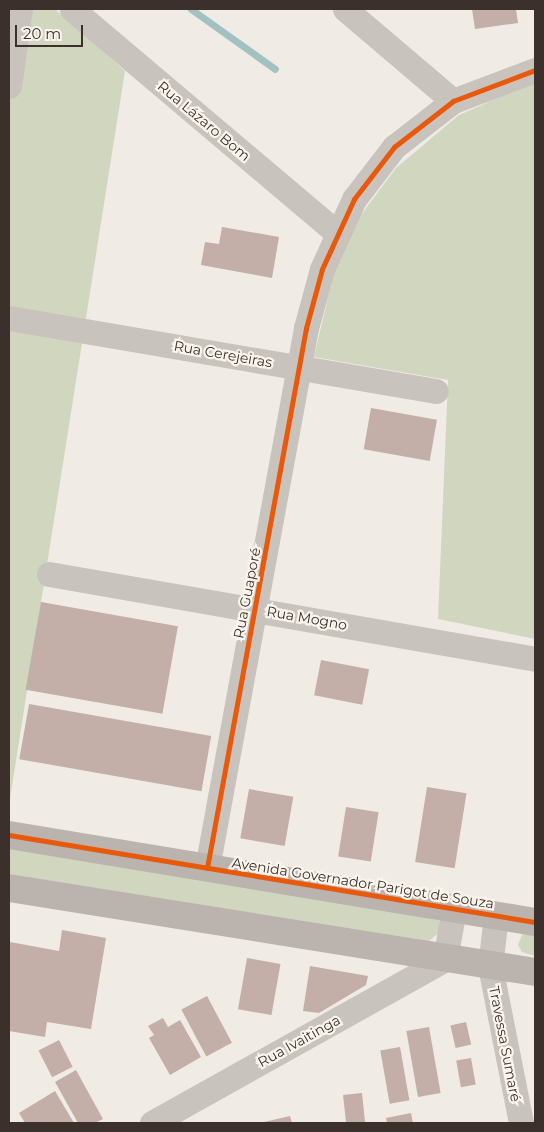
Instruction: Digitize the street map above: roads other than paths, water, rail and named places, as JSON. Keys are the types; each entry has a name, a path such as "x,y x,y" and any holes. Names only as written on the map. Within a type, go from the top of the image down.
{"street":[{"path":"9,86 20,9"},
{"name":"Rua Lázaro Bom","path":"72,9 337,233"},
{"path":"345,9 453,101"},
{"name":"Rua Guaporé","path":"207,868 301,367 306,328 337,233 354,198 394,147 453,101 535,70"},
{"name":"Rua Cerejeiras","path":"9,318 436,391"},
{"name":"Rua Mogno","path":"49,574 535,659"},
{"name":"Avenida Governador Parigot de Souza","path":"9,835 535,922"},
{"path":"9,888 535,972"},
{"path":"445,958 454,909"},
{"name":"Travessa Sumaré","path":"496,916 490,966 521,1123"},
{"name":"Rua Ivaitinga","path":"152,1123 445,958"}],"waterway":[{"path":"191,9 275,69"}]}
